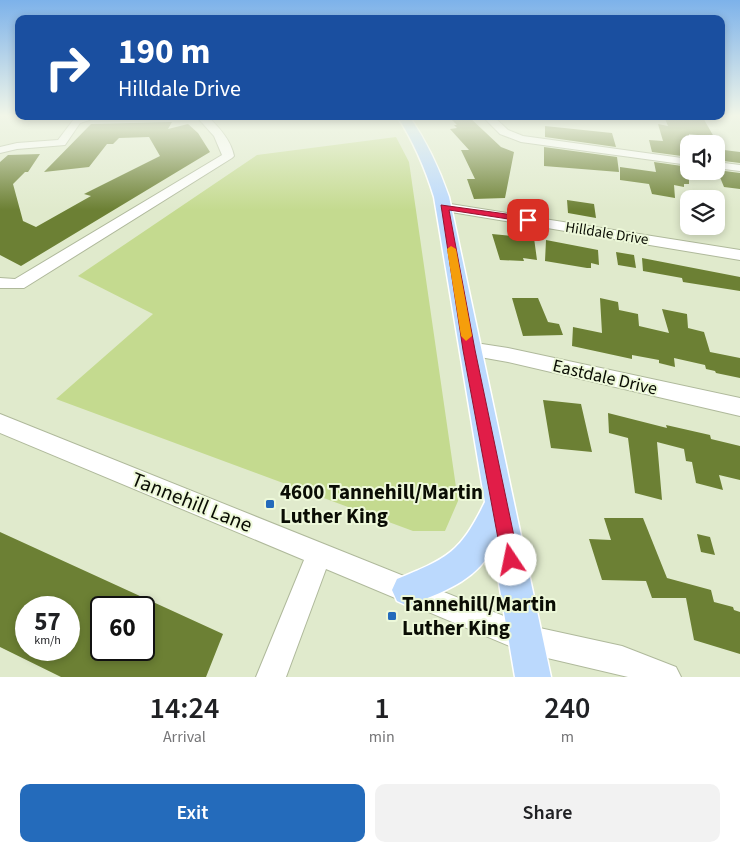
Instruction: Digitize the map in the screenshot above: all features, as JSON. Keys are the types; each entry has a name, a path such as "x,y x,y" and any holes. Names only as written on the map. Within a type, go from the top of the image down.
{"main road":[{"path":"423,147 429,158 444,207 469,350 533,677"},
{"path":"408,590 450,572 465,561 473,552 499,504"}],"street":[{"path":"0,150 14,147"},
{"path":"0,283 18,284 228,156 226,147"},
{"path":"577,147 680,161"},
{"path":"725,166 740,168"},
{"name":"Hilldale Drive","path":"444,207 740,255"},
{"name":"Eastdale Drive","path":"469,350 508,355 740,407"},
{"name":"Tannehill Lane","path":"0,423 526,639 622,660 666,677"},
{"path":"271,677 319,554"}],"green space":[{"path":"322,147 401,147 409,162 458,501 445,531 413,531 56,399 153,314 78,276 257,155"}],"building":[{"path":"69,147 105,147 89,167 44,172"},
{"path":"155,147 207,147 210,152 21,266 0,255 0,162 8,155 40,154 28,172 25,172 13,184 23,221 36,227 91,196 84,194 160,156"},
{"path":"466,147 501,147 514,152 505,198 474,199 467,179 475,179 461,150 469,150"},
{"path":"544,147 617,157 619,172 544,166"},
{"path":"651,147 680,147 680,156 652,152"},
{"path":"725,150 740,152 740,163 725,161"},
{"path":"654,162 680,166 680,180 689,180 689,184 684,184 684,187 674,185 675,198 652,194 649,184 620,180 620,167 656,172"},
{"path":"725,171 740,173 740,189 724,187 721,180 725,180"},
{"path":"567,200 594,204 596,218 568,213"},
{"path":"492,234 534,238 537,260 523,258 524,261 500,260"},
{"path":"546,240 598,250 599,265 591,263 591,268 587,268 545,261"},
{"path":"616,252 634,255 636,268 618,265"},
{"path":"642,258 740,277 740,291 683,282 682,278 643,271"},
{"path":"512,298 538,298 548,322 559,324 563,335 523,336"},
{"path":"600,298 618,302 619,310 638,314 639,326 669,333 662,309 687,314 688,328 704,332 710,352 740,358 740,378 716,373 706,369 705,365 674,358 675,367 659,363 659,360 632,355 632,359 572,346 573,327 602,333"},
{"path":"543,400 581,404 592,452 551,448"},
{"path":"608,413 667,428 666,425 710,435 711,439 740,446 740,480 719,475 723,490 696,483 692,462 686,461 684,449 657,442 662,500 635,493 628,438 609,433"},
{"path":"604,518 643,518 667,578 711,590 714,602 733,607 734,610 740,612 740,654 694,640 686,598 652,598 646,581 602,580 589,539 611,540"},
{"path":"0,532 140,596 90,596 90,661 155,661 155,603 223,634 206,677 61,677 28,661 80,661 80,596 15,596 15,654 0,647"},
{"path":"697,534 710,537 715,555 701,552"}],"slow traffic":[{"path":"451,249 466,336"}],"place":[{"name":"4600 Tannehill/Martin Luther King","path":"270,504"},
{"name":"Tannehill/Martin Luther King","path":"392,616"}],"route":[{"path":"511,560 469,350 444,207 528,220"}]}
